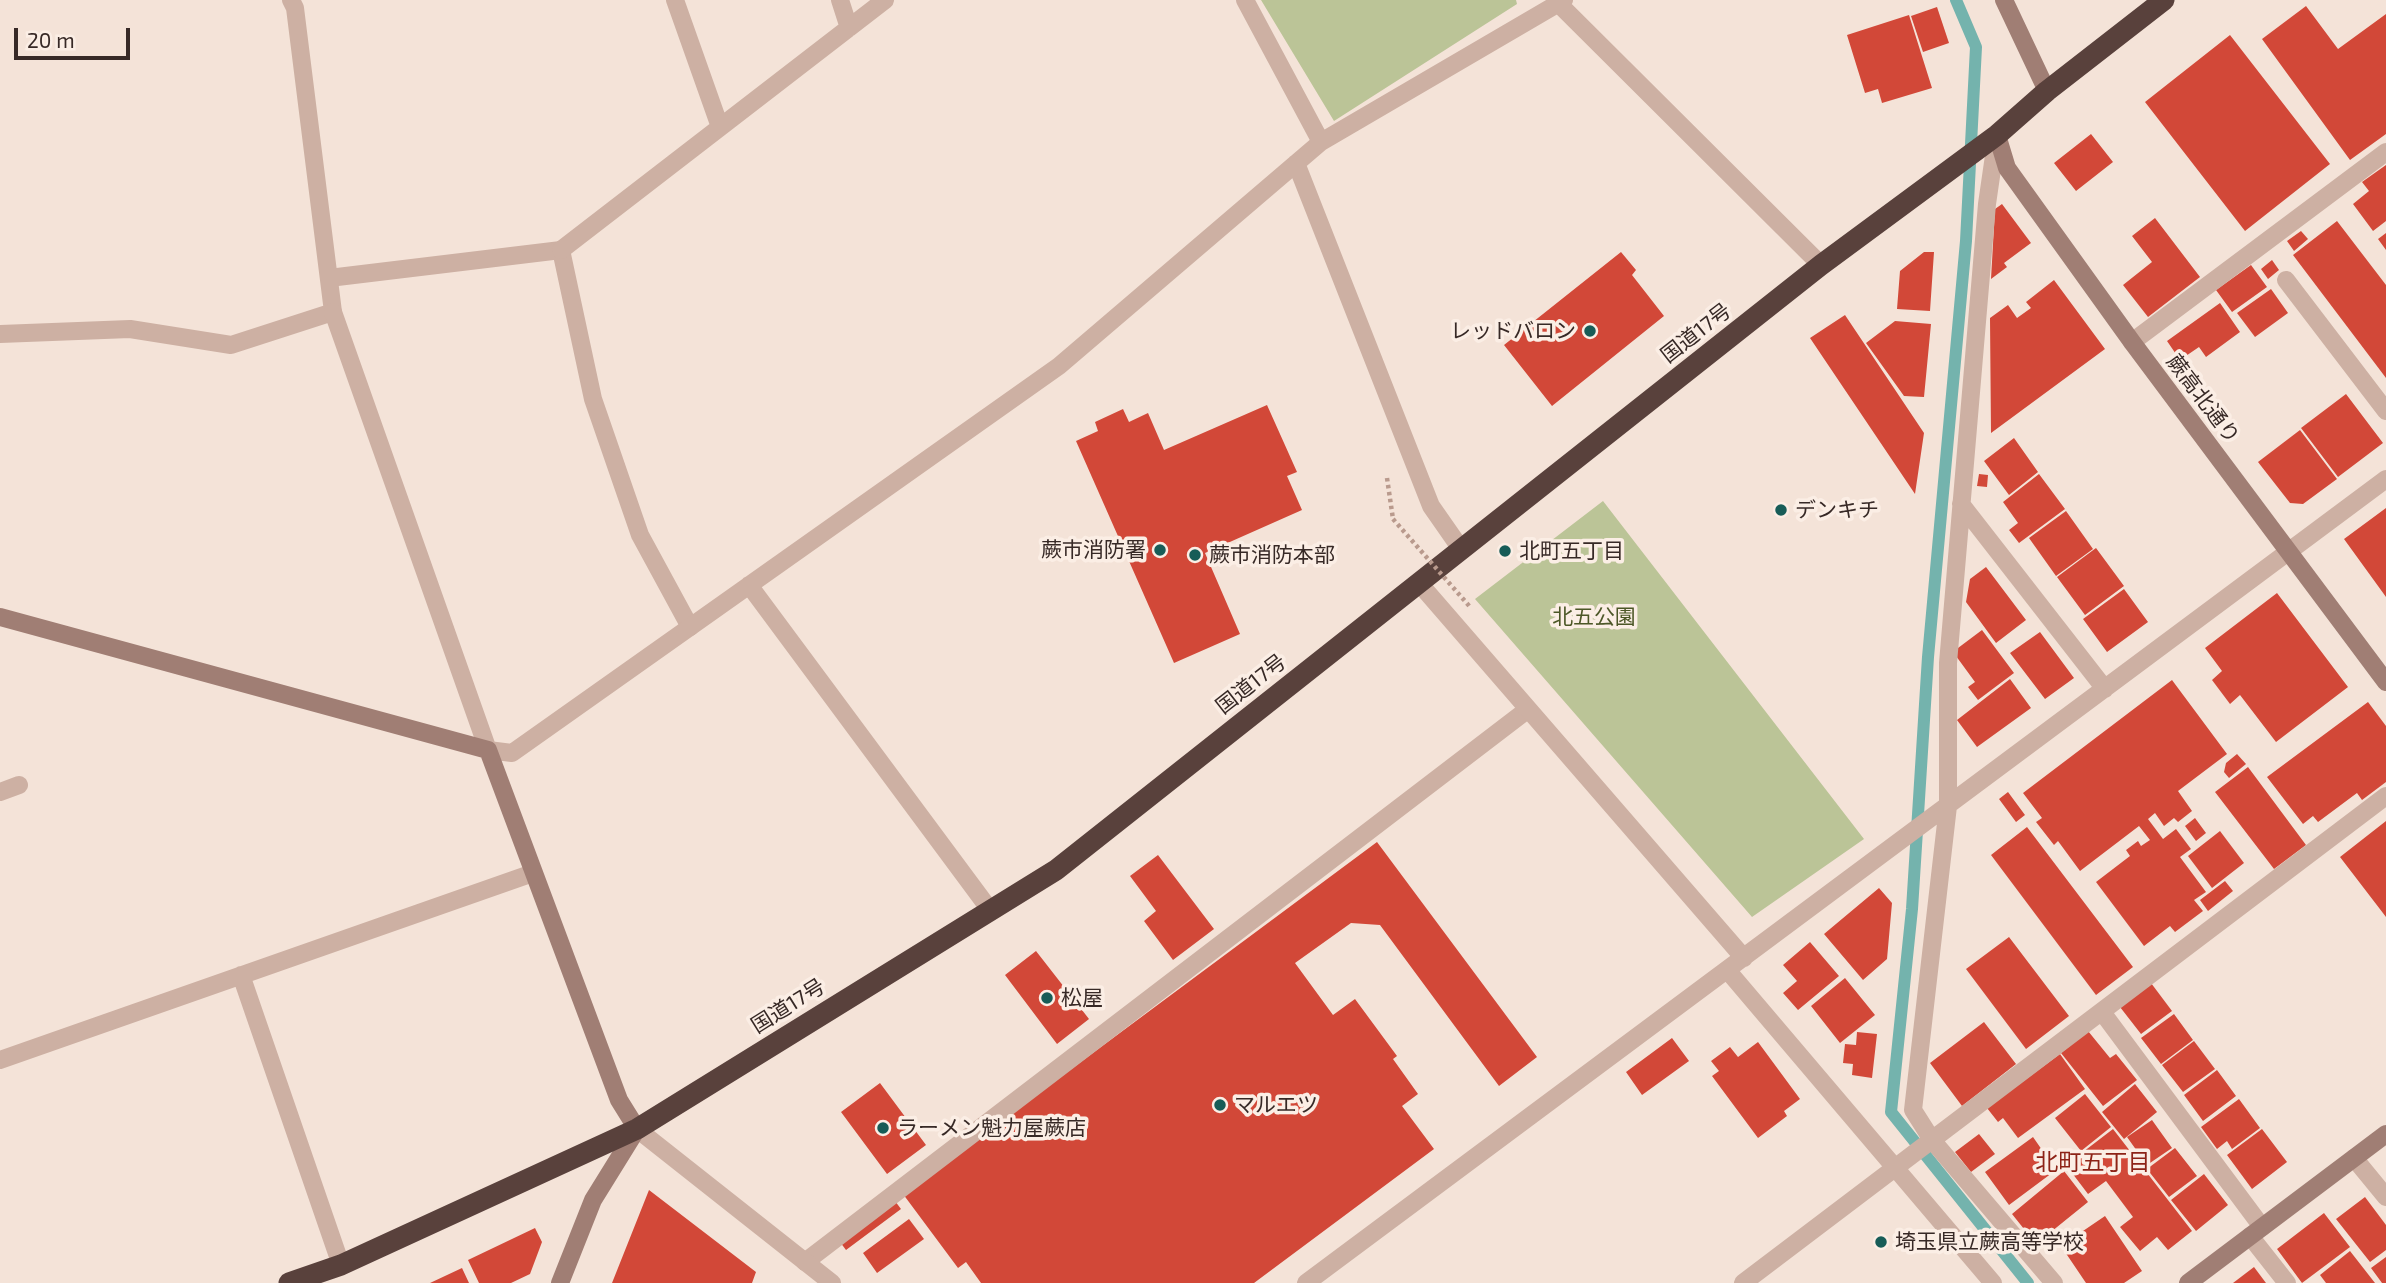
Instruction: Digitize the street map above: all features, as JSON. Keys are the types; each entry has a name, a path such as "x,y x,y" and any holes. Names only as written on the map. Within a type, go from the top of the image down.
{"highway":[{"name":"国道17号","path":"289,1283 341,1265 637,1129 1056,870 1821,265 1992,139 2047,91 2164,0"}],"street":[{"path":"291,0 295,8 333,312 488,750 619,1100 637,1129 832,1283"},
{"path":"675,0 720,127"},
{"path":"840,0 849,28"},
{"path":"329,278 561,250 885,0"},
{"path":"1245,0 1321,142"},
{"path":"2004,0 2047,91"},
{"path":"0,617 488,750 512,753 1059,366 1321,142 1561,2 1821,265"},
{"path":"1992,139 1948,663 1941,811 1913,1110 1931,1141 2054,1283"},
{"name":"蕨高北通り","path":"1992,139 2007,168 2132,342 2386,682"},
{"path":"2132,342 2386,152"},
{"path":"1296,163 1431,506 1461,550"},
{"path":"561,250 593,399 640,535 690,627"},
{"path":"2286,280 2386,411"},
{"path":"0,334 130,329 231,345 333,312"},
{"path":"1306,1283 2386,479"},
{"path":"1961,505 2105,689"},
{"path":"1419,583 1744,958"},
{"path":"750,585 990,911"},
{"path":"805,1262 1527,710"},
{"path":"0,792 19,785"},
{"path":"1743,1283 2386,796"},
{"path":"0,1060 533,873"},
{"path":"1728,971 1900,1164 1993,1283"},
{"path":"242,975 341,1265"},
{"path":"2102,1012 2256,1231 2287,1283"},
{"path":"560,1283 593,1200 637,1129"},
{"path":"2188,1283 2386,1134"},
{"path":"2354,1158 2386,1198"}],"path":[{"path":"1385,465 1393,519 1471,608"}],"green space":[{"path":"1261,0 1516,0 1517,4 1334,121"},
{"name":"北五公園","path":"1603,501 1864,839 1752,917 1475,599"}],"building":[{"path":"2306,6 2338,49 2386,14 2386,134 2350,160 2262,39"},
{"path":"1937,7 1949,43 1923,52 1911,16"},
{"path":"1909,15 1932,88 1882,103 1878,89 1865,93 1847,35"},
{"path":"2230,35 2330,164 2245,231 2145,102"},
{"path":"2091,134 2113,162 2076,191 2054,163"},
{"path":"2386,165 2386,221 2373,231 2353,204 2369,191 2362,182"},
{"path":"2002,204 2031,243 2004,263 2007,267 1991,279 1995,209"},
{"path":"2155,218 2200,277 2148,317 2123,285 2152,262 2132,236"},
{"path":"2337,221 2386,285 2386,378 2293,255"},
{"path":"2301,231 2308,239 2294,251 2287,241"},
{"path":"2386,233 2386,250 2378,239"},
{"path":"1621,252 1636,270 1632,275 1664,316 1552,406 1504,345"},
{"path":"1924,252 1934,252 1930,311 1897,309 1900,271"},
{"path":"2272,260 2279,270 2268,279 2261,269"},
{"path":"2251,265 2267,287 2232,312 2216,290"},
{"path":"2054,280 2105,349 1991,433 1990,318 2008,305 2017,318 2031,308 2026,302"},
{"path":"2271,289 2288,313 2255,337 2237,313"},
{"path":"2220,303 2240,332 2206,357 2199,347 2180,360 2167,341"},
{"path":"1845,315 1924,433 1915,494 1810,338"},
{"path":"1895,321 1931,324 1924,397 1904,396 1866,343"},
{"path":"2346,394 2383,443 2338,477 2301,428"},
{"path":"1267,405 1297,472 1287,476 1302,510 1205,553 1240,634 1174,663 1076,441 1098,431 1095,422 1123,409 1129,422 1148,413 1164,450"},
{"path":"2300,430 2337,479 2303,504 2290,503 2258,462"},
{"path":"2014,438 2038,472 2009,495 1984,461"},
{"path":"1979,474 1988,475 1987,487 1977,486"},
{"path":"2039,474 2065,509 2019,543 2009,530 2018,523 2003,502"},
{"path":"2386,508 2386,597 2344,539"},
{"path":"2066,511 2093,549 2056,576 2029,538"},
{"path":"2096,548 2124,586 2085,615 2057,577"},
{"path":"1986,567 2026,620 1996,643 1966,602 1970,579"},
{"path":"2124,589 2148,622 2107,652 2083,619"},
{"path":"2277,593 2348,687 2276,742 2240,695 2230,704 2212,680 2222,671 2205,648"},
{"path":"1982,630 2014,673 1978,700 1968,687 1975,682 1956,656 1958,648"},
{"path":"2040,632 2074,678 2045,699 2010,653"},
{"path":"2010,679 2031,708 1977,747 1957,720"},
{"path":"2172,680 2227,754 2178,791 2192,811 2178,822 2174,818 2164,826 2155,813 2148,819 2163,839 2176,829 2191,849 2180,857 2206,892 2194,900 2203,911 2175,932 2170,926 2144,946 2096,882 2130,856 2126,850 2138,841 2141,846 2150,840 2139,826 2080,871 2058,841 2054,845 2036,822 2042,818 2023,793"},
{"path":"2368,702 2386,726 2386,782 2362,800 2357,793 2318,822 2313,816 2303,824 2267,777"},
{"path":"2237,754 2246,764 2229,778 2224,772 2226,763"},
{"path":"2248,767 2306,845 2274,869 2215,792"},
{"path":"2008,792 2025,815 2016,822 1999,799"},
{"path":"2195,818 2206,833 2196,841 2185,826"},
{"path":"2386,821 2386,917 2340,857"},
{"path":"2027,827 2133,967 2096,995 1991,855"},
{"path":"2220,831 2244,863 2212,888 2188,856"},
{"path":"1377,842 1537,1057 1499,1086 1380,925 1351,923 1295,963 1333,1015 1355,999 1397,1056 1393,1059 1418,1094 1402,1106 1434,1149 1254,1283 981,1283 966,1262 958,1268 903,1194"},
{"path":"1158,855 1214,929 1173,960 1144,921 1156,911 1130,876"},
{"path":"2225,881 2233,891 2208,911 2200,900"},
{"path":"1879,888 1892,903 1887,959 1863,980 1824,934"},
{"path":"2009,937 2069,1016 2026,1049 1966,969"},
{"path":"1810,942 1839,976 1798,1010 1783,993 1797,981 1783,965"},
{"path":"1036,951 1089,1019 1057,1044 1005,975"},
{"path":"1845,978 1875,1015 1840,1043 1811,1006"},
{"path":"2151,983 2172,1011 2141,1034 2120,1007"},
{"path":"2174,1014 2193,1040 2161,1064 2141,1038"},
{"path":"1984,1022 2016,1064 1962,1106 1930,1063"},
{"path":"2088,1031 2110,1058 2116,1054 2137,1080 2103,1106 2061,1053"},
{"path":"1857,1032 1877,1034 1872,1078 1852,1075 1853,1064 1843,1063 1845,1044 1856,1045"},
{"path":"1672,1038 1689,1061 1642,1095 1626,1072"},
{"path":"2194,1041 2215,1069 2183,1092 2162,1065"},
{"path":"1758,1042 1800,1099 1784,1111 1787,1116 1758,1138 1712,1076 1719,1071 1711,1061 1730,1047 1738,1057"},
{"path":"2060,1054 2085,1089 2018,1138 2003,1118 1998,1122 1987,1108"},
{"path":"2217,1070 2236,1096 2203,1121 2184,1095"},
{"path":"880,1083 926,1145 887,1174 841,1112"},
{"path":"2135,1084 2157,1112 2124,1139 2102,1112"},
{"path":"2085,1094 2111,1127 2081,1151 2055,1118"},
{"path":"2239,1099 2260,1128 2232,1149 2227,1141 2217,1149 2201,1127"},
{"path":"2152,1120 2172,1148 2147,1165 2127,1137"},
{"path":"2113,1129 2192,1231 2168,1250 2157,1237 2140,1251 2120,1227 2133,1217 2106,1181 2088,1194 2066,1165"},
{"path":"2262,1129 2287,1162 2252,1189 2227,1155"},
{"path":"1979,1134 1995,1154 1971,1172 1955,1152"},
{"path":"2033,1137 2056,1170 2009,1205 1985,1172"},
{"path":"2175,1148 2197,1176 2169,1197 2147,1169"},
{"path":"2064,1171 2088,1202 2036,1244 2012,1214"},
{"path":"2204,1174 2228,1205 2196,1231 2171,1200"},
{"path":"649,1190 756,1272 752,1283 612,1283"},
{"path":"2365,1197 2386,1225 2386,1250 2370,1262 2336,1219"},
{"path":"895,1201 901,1209 846,1250 840,1242"},
{"path":"2324,1213 2350,1247 2302,1283 2277,1249"},
{"path":"2105,1216 2142,1271 2124,1283 2086,1283 2061,1246"},
{"path":"909,1219 924,1239 877,1273 863,1253"},
{"path":"535,1228 542,1242 530,1274 511,1283 479,1283 468,1260"},
{"path":"2350,1251 2375,1283 2326,1283 2320,1275"},
{"path":"2386,1257 2386,1283 2382,1283 2371,1268"},
{"path":"2254,1267 2266,1283 2233,1283"},
{"path":"462,1268 469,1283 430,1283"}],"waterway":[{"path":"1956,0 1976,47 1966,241 1928,657 1912,909 1891,1112 2028,1283"}],"place":[{"name":"レッドバロン","path":"1590,331"},
{"name":"デンキチ","path":"1781,510"},
{"name":"蕨市消防署","path":"1160,550"},
{"name":"北町五丁目","path":"1505,551"},
{"name":"蕨市消防本部","path":"1195,555"},
{"name":"松屋","path":"1047,998"},
{"name":"マルエツ","path":"1220,1105"},
{"name":"ラーメン魁力屋蕨店","path":"883,1128"},
{"name":"埼玉県立蕨高等学校","path":"1881,1242"}],"district":[{"name":"北町五丁目","path":"2093,1162"}]}
